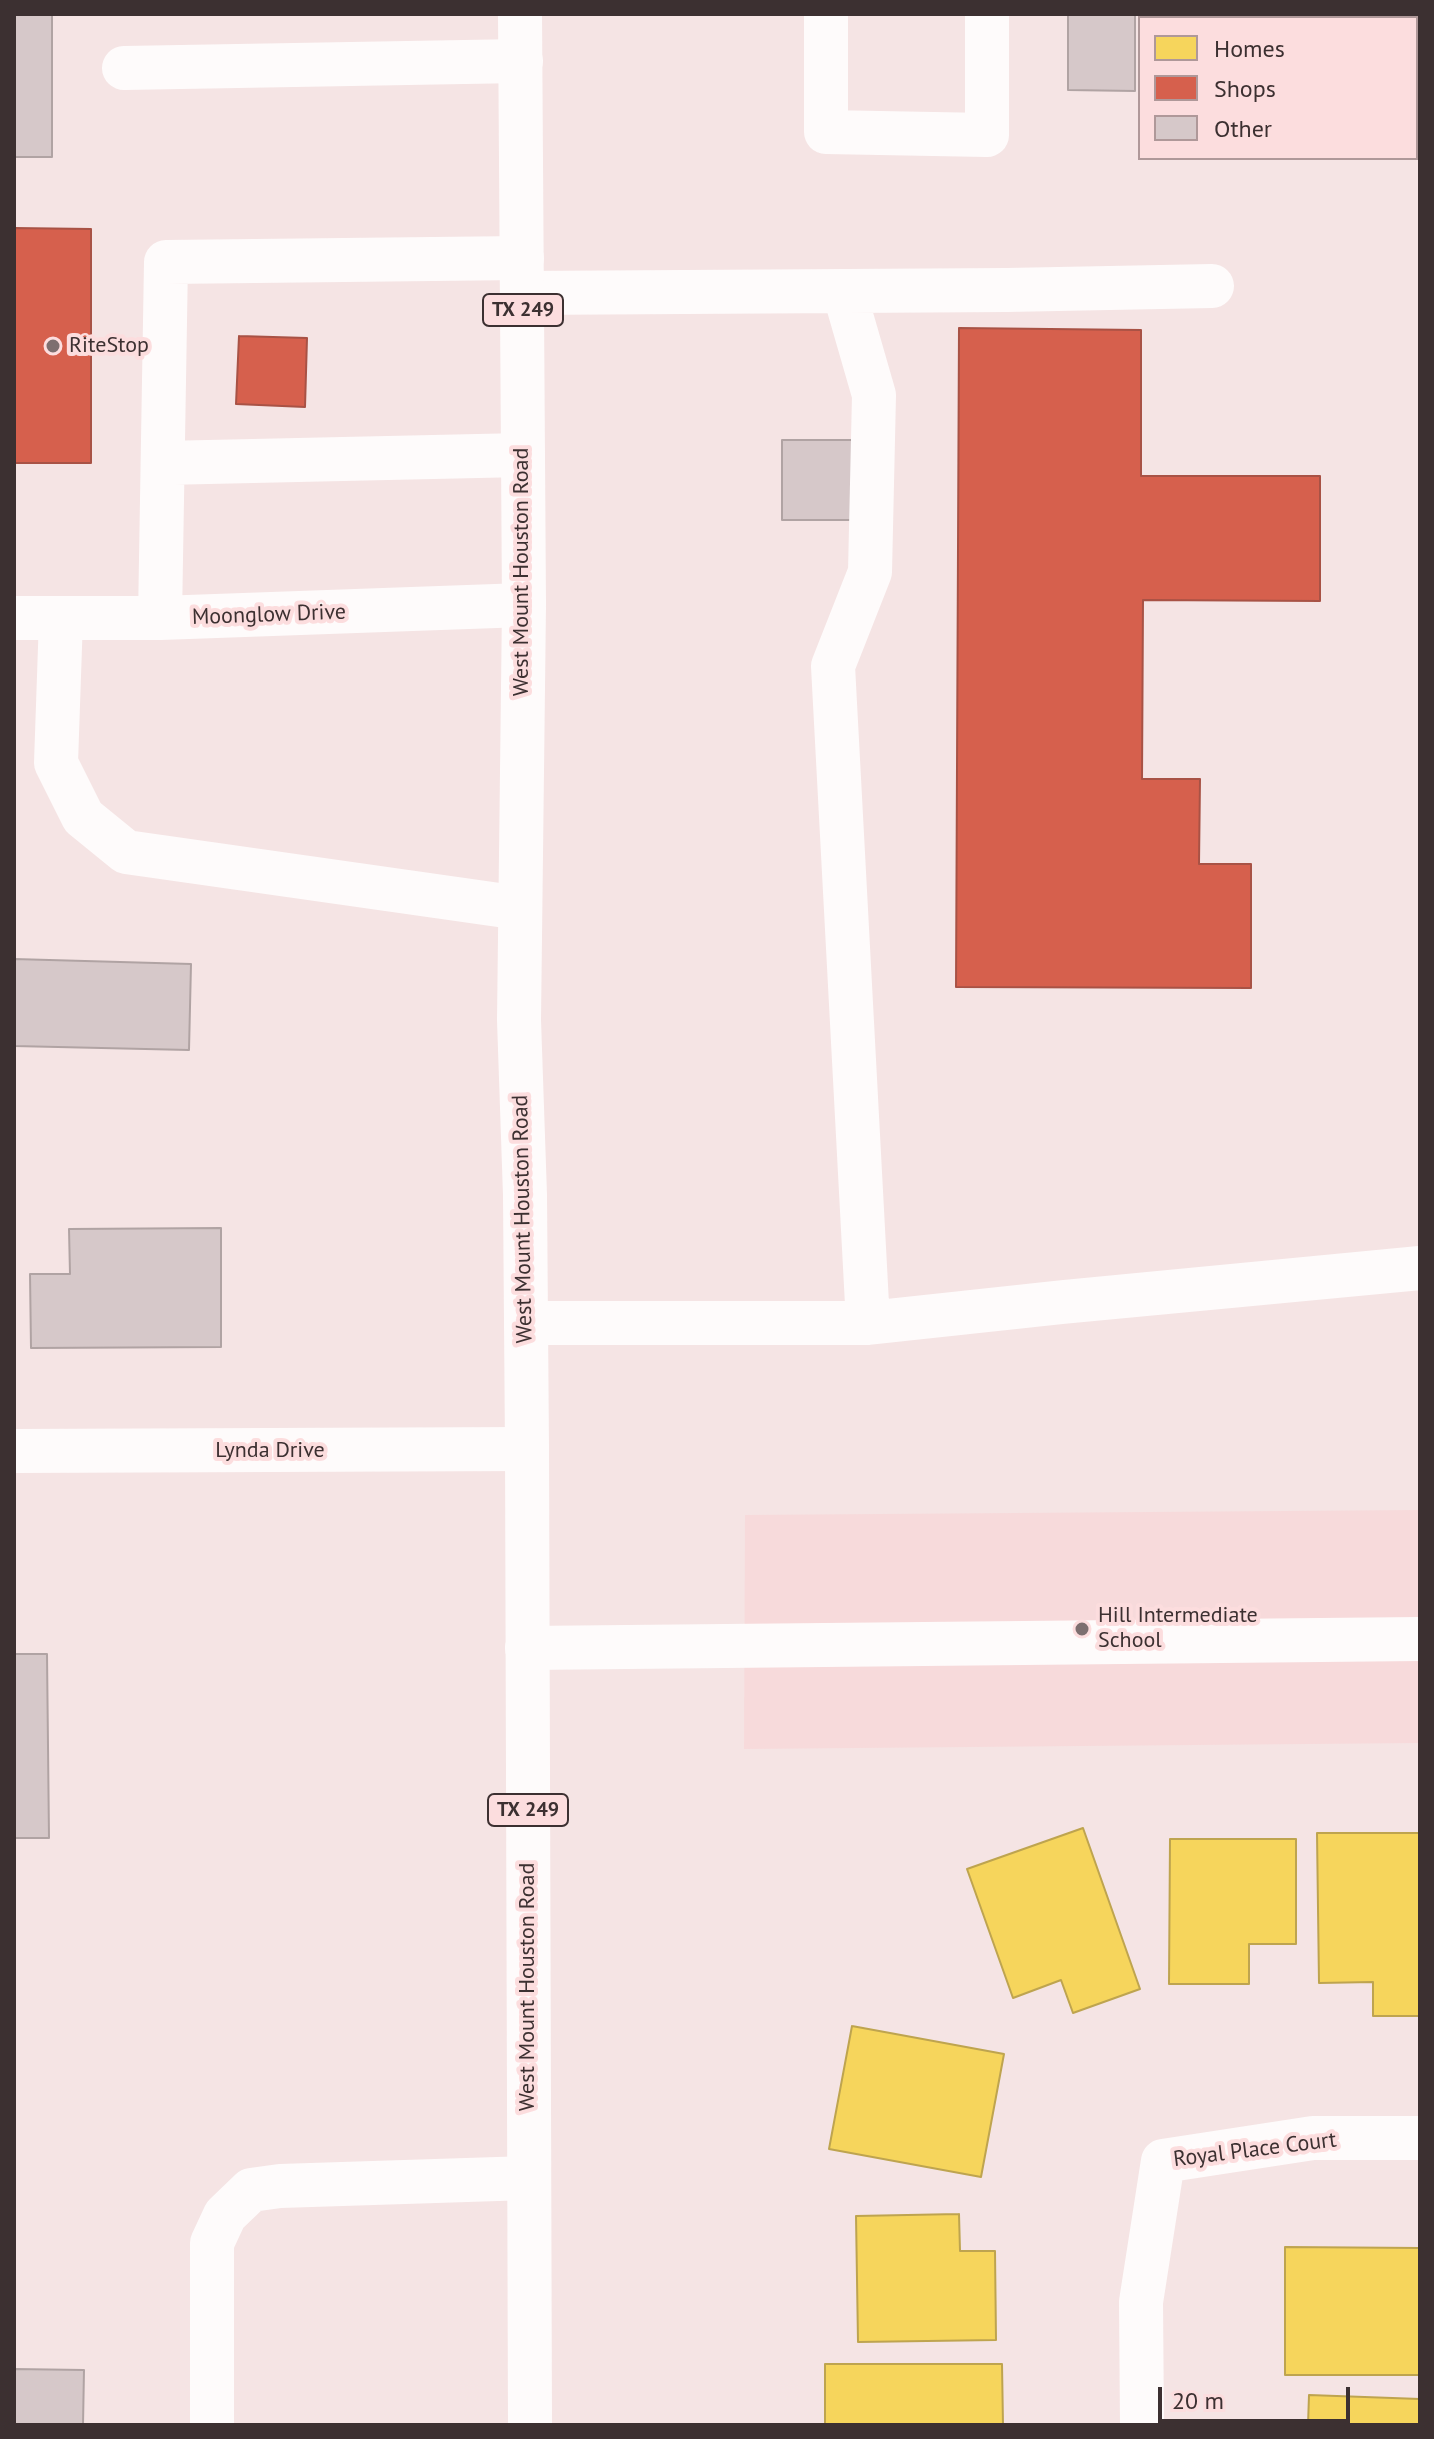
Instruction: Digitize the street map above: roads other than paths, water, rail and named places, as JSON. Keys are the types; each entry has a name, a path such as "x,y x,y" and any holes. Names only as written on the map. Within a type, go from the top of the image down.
{"main road":[{"name":"West Mount Houston Road","path":"520,14 524,605 519,1020 527,1449 530,2425"},
{"path":"826,14 826,132 987,135 987,14"},
{"path":"124,68 521,61"},
{"path":"160,618 166,262 844,291 1212,286"},
{"path":"844,291 874,395 870,572 833,666 868,1323"},
{"path":"163,463 523,455"},
{"name":"Moonglow Drive","path":"14,618 160,618 524,605"},
{"path":"61,618 56,763 83,817 126,852 520,908"},
{"path":"526,1323 868,1323 1420,1268"},
{"name":"Lynda Drive","path":"14,1451 527,1449"},
{"path":"527,1648 1420,1639"},
{"name":"Royal Place Court","path":"1142,2425 1141,2302 1163,2161 1313,2138 1420,2138"},
{"path":"212,2425 212,2243 225,2215 251,2190 280,2186 529,2178"}],"place":[{"name":"RiteStop","path":"53,346"},
{"name":"Hill Intermediate School","path":"1082,1629"}]}
